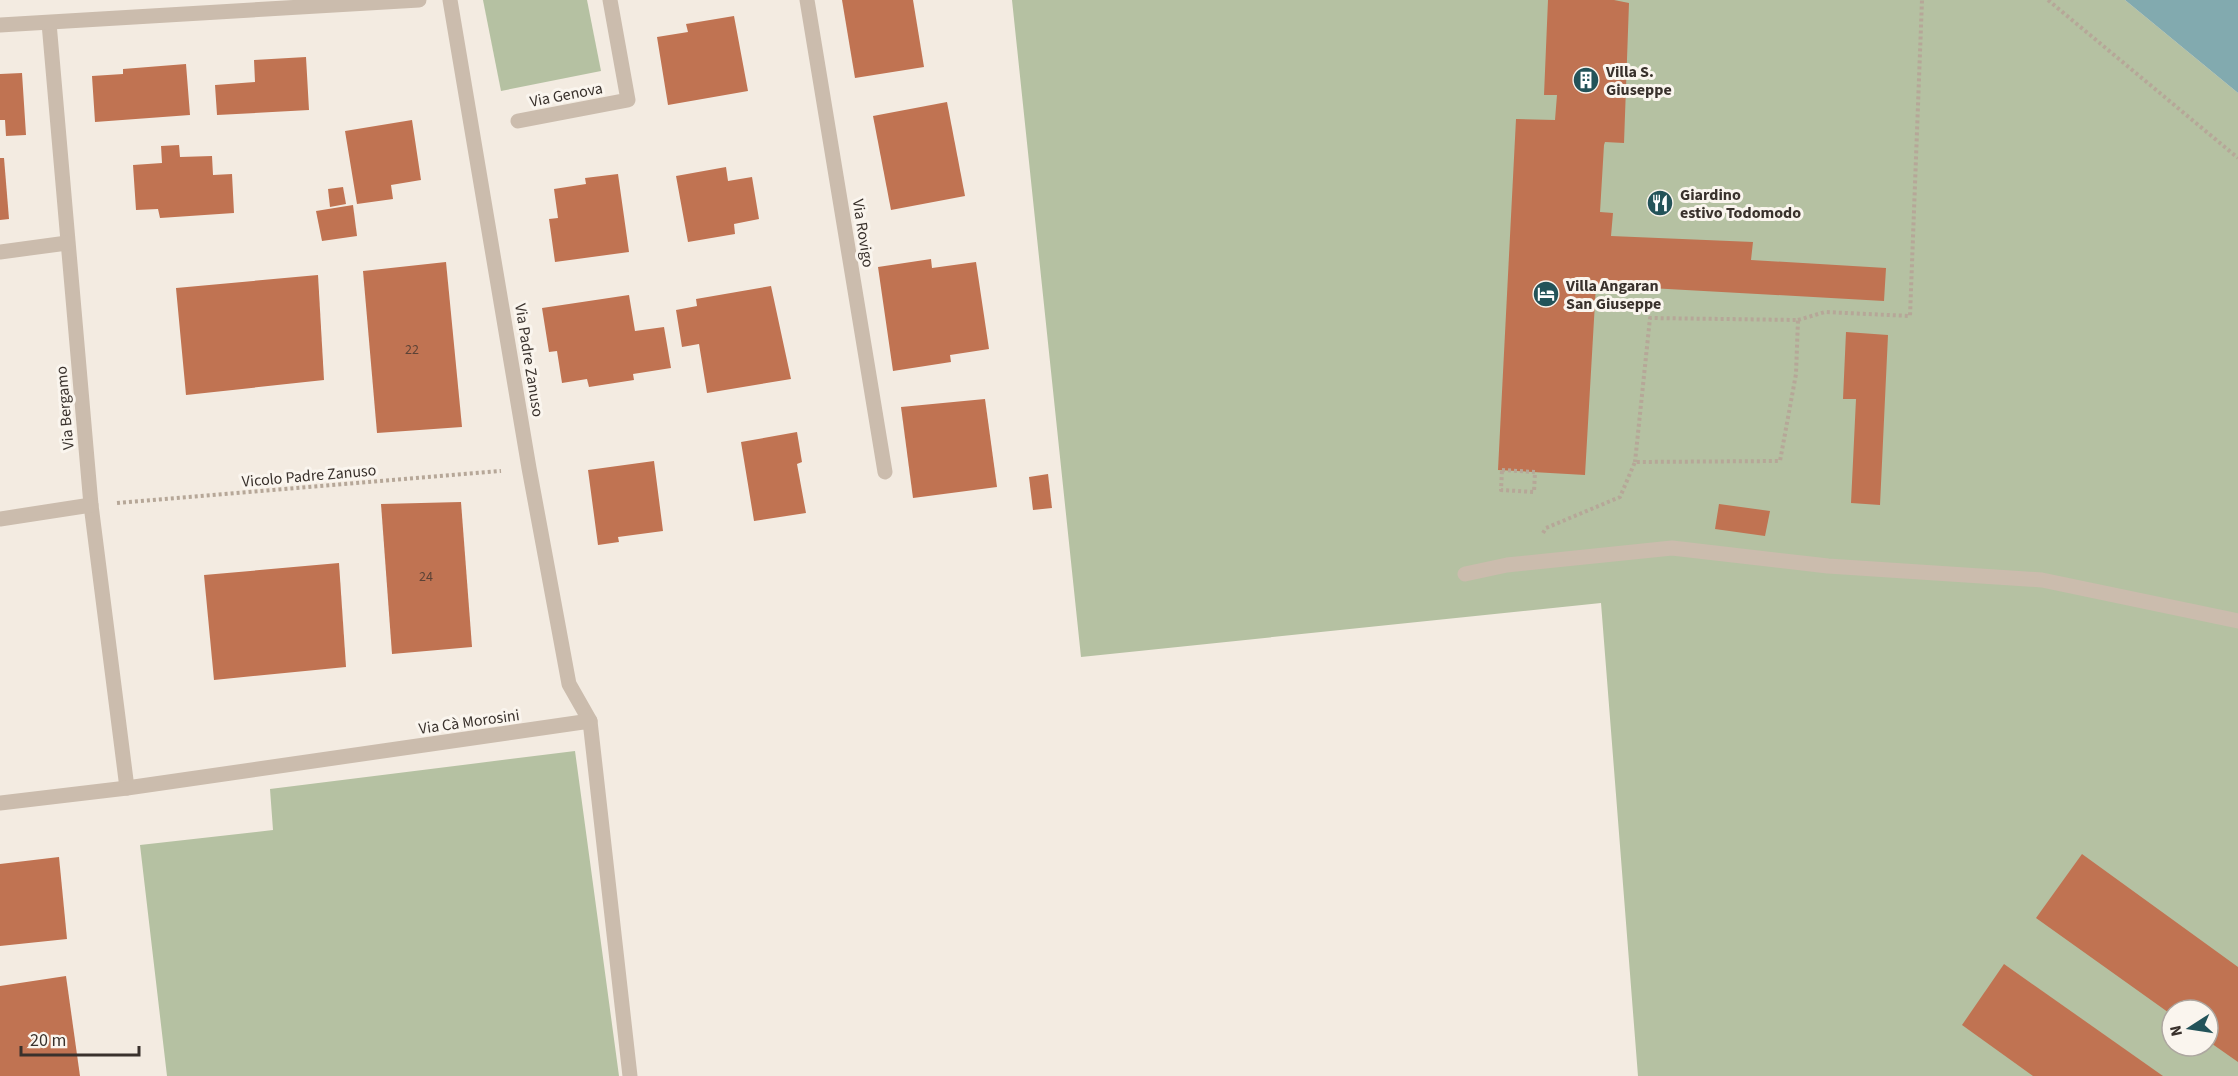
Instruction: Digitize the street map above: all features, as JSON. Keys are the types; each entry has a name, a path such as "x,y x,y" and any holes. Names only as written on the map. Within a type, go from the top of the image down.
{"street":[{"path":"0,25 418,0"},
{"name":"Via Padre Zanuso","path":"450,0 529,468 569,684 590,722"},
{"name":"Via Genova","path":"518,121 628,100 610,0"},
{"name":"Via Rovigo","path":"807,0 885,472"},
{"name":"Via Bergamo","path":"49,23 91,505 127,788"},
{"path":"0,252 67,243"},
{"path":"0,519 91,505"},
{"path":"1465,574 1530,564 1672,548 1828,566 2042,579 2238,621"},
{"path":"590,722 630,1076"},
{"name":"Via Cà Morosini","path":"0,803 127,788 590,722"}],"path":[{"path":"1530,564 1546,528 1620,497 1635,462 1650,318 1798,320 1826,312 1910,316 1922,0"},
{"path":"2048,0 2238,158"},
{"path":"1635,462 1780,461 1796,374 1798,320"},
{"name":"Vicolo Padre Zanuso","path":"91,505 529,468"},
{"path":"1502,470 1535,472 1534,492 1501,490 1502,470"}],"green space":[{"path":"483,0 587,0 601,71 501,91"},
{"path":"1012,0 2125,0 2238,93 2238,1076 1638,1076 1601,603 1081,657"},
{"path":"575,751 619,1076 167,1076 140,845 273,830 270,789"}],"water":[{"path":"2125,0 2238,0 2238,93"}],"building":[{"path":"842,0 913,0 924,67 855,78"},
{"path":"1548,0 1614,0 1629,3 1624,143 1605,142 1604,145 1600,212 1613,213 1611,236 1753,242 1751,260 1886,268 1884,301 1596,285 1585,475 1498,470 1516,119 1555,120 1557,95 1544,95"},
{"path":"734,16 748,91 668,105 657,37 688,32 686,24"},
{"path":"306,57 309,110 217,115 215,85 255,82 254,60"},
{"path":"186,64 190,115 95,122 92,76 123,74 123,69"},
{"path":"22,73 26,135 6,136 5,120 0,120 0,74"},
{"path":"947,102 965,196 891,210 873,116"},
{"path":"412,120 421,180 391,185 393,199 357,204 345,131"},
{"path":"179,145 180,157 212,156 213,175 232,174 234,213 160,218 158,209 136,210 133,165 162,163 161,146"},
{"path":"0,158 4,158 9,219 0,220"},
{"path":"726,167 728,181 752,177 759,219 734,224 735,234 688,242 676,176"},
{"path":"618,174 629,252 555,262 549,219 558,218 554,189 586,184 585,178"},
{"path":"343,187 346,204 330,207 328,189"},
{"path":"353,205 357,236 322,241 316,211"},
{"path":"931,259 932,268 976,262 989,349 950,355 951,362 893,371 878,267"},
{"path":"446,262 462,427 377,433 363,271"},
{"path":"318,275 324,380 186,395 176,288"},
{"path":"771,286 791,379 707,393 699,344 682,347 676,310 697,306 696,299"},
{"path":"629,295 635,331 664,327 671,368 633,374 634,380 589,387 587,379 562,383 557,351 549,352 542,308"},
{"path":"1846,332 1888,335 1880,505 1851,503 1856,399 1843,399"},
{"path":"985,399 997,487 913,498 901,407"},
{"path":"797,432 802,462 797,464 806,513 754,521 741,442"},
{"path":"654,461 663,531 618,537 619,542 598,545 588,470"},
{"path":"1048,474 1052,508 1033,510 1029,477"},
{"path":"461,502 472,647 392,654 381,504"},
{"path":"1719,504 1770,511 1765,536 1715,529"},
{"path":"339,563 346,667 214,680 204,575"},
{"path":"2082,854 2238,967 2238,1062 2220,1049 2220,998 2160,998 2160,1006 2036,918"},
{"path":"59,857 67,939 0,946 0,864"},
{"path":"2004,964 2163,1076 2033,1076 1962,1025"},
{"path":"66,976 80,1076 0,1076 0,986"}],"place":[{"name":"Villa S. Giuseppe","path":"1586,80"},
{"name":"Giardino estivo Todomodo","path":"1660,203"},
{"name":"Villa Angaran San Giuseppe","path":"1546,294"}]}
